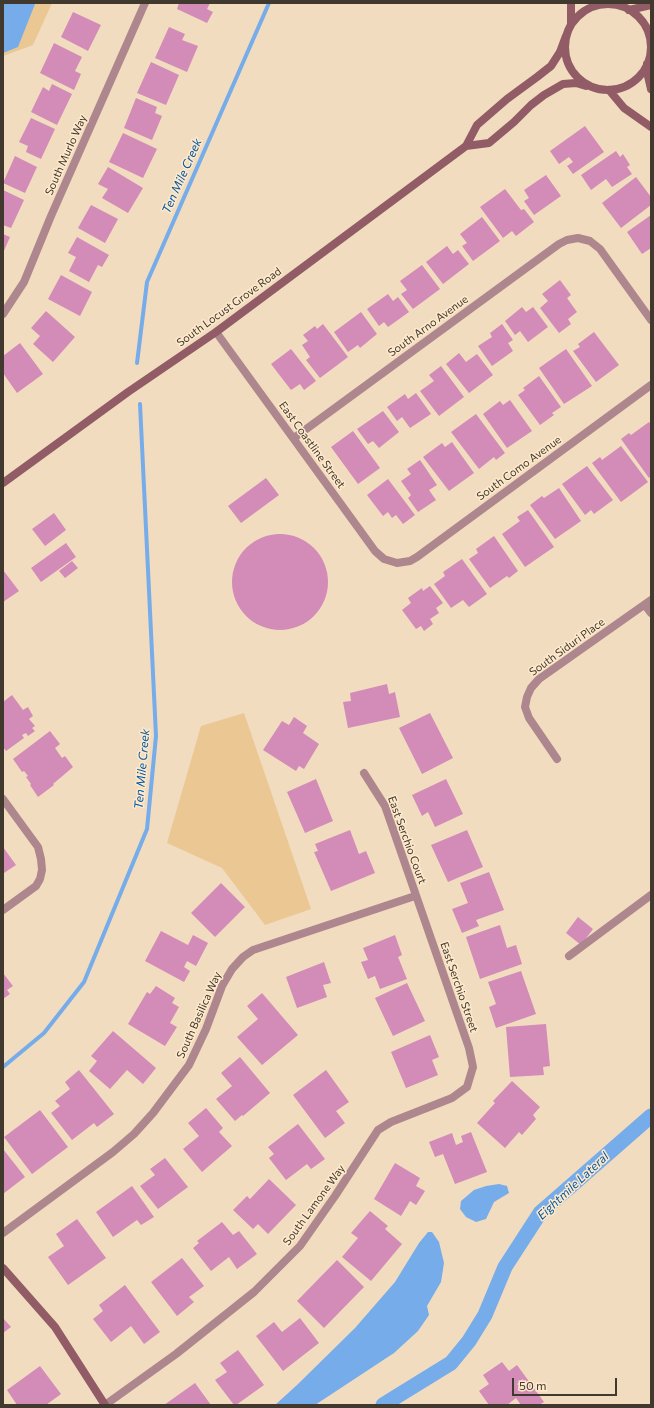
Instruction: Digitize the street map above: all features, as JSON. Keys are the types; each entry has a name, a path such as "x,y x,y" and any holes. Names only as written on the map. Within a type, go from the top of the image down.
{"main road":[{"path":"571,3 571,25"},
{"path":"648,63 635,80 623,87 609,90 599,90 582,82 573,73 567,62 564,49 566,36 571,25 579,15 590,8 599,5 617,4 629,10 637,16 646,29 650,43 651,53 648,63 648,76 651,89"},
{"path":"629,10 651,5"},
{"name":"South Locust Grove Road","path":"3,482 128,392 216,332 466,146 477,125 507,99 551,66 560,52 566,36"},
{"name":"South Locust Grove Road","path":"466,146 489,143 514,122 531,105 544,95 563,84 576,84 590,87"},
{"path":"609,90 624,108 651,127"},
{"path":"3,1268 55,1327 105,1405"}],"street":[{"name":"South Murlo Way","path":"3,314 24,282 51,216 145,3"},
{"name":"South Arno Avenue","path":"294,438 559,244 567,240 578,238 590,241 600,249 651,320"},
{"name":"East Coastline Street","path":"216,332 375,552 384,560 397,563"},
{"name":"South Como Avenue","path":"397,563 410,561 418,557 651,385"},
{"path":"648,602 651,613"},
{"name":"South Siduri Place","path":"557,759 529,718 525,707 531,688 539,679 648,602"},
{"name":"East Serchio Court","path":"364,773 385,806 415,896"},
{"path":"3,799 38,847 42,859 42,870 40,879 36,886 3,910"},
{"path":"569,956 651,895"},
{"name":"East Serchio Street","path":"415,896 469,1048 473,1067 467,1087"},
{"name":"South Basilica Way","path":"3,1233 113,1152 134,1134 153,1113 189,1065 206,1029 222,986 232,969 242,957 253,950 415,896"},
{"name":"South Lamone Way","path":"105,1405 176,1354 254,1292 300,1246 378,1130 391,1122 452,1098 467,1087"}],"shaded area":[{"path":"3,3 52,3 33,45 3,56"},
{"path":"244,713 311,909 265,925 222,868 167,843 201,726"}],"water":[{"path":"3,3 35,4 18,47 3,53"},
{"path":"499,1184 507,1186 509,1193 494,1202 486,1219 476,1222 466,1217 460,1209 461,1201 474,1190"},
{"path":"428,1232 432,1232 439,1242 444,1263 441,1282 427,1306 429,1315 418,1331 394,1353 315,1405 275,1405 355,1328 395,1282 419,1243"}],"building":[{"path":"179,3 210,3 207,9 213,12 207,23 177,9"},
{"path":"73,12 101,25 88,51 61,37"},
{"path":"169,27 185,34 182,40 198,46 187,72 155,58"},
{"path":"54,43 82,57 75,71 81,74 74,90 40,73"},
{"path":"151,62 179,75 166,105 137,93"},
{"path":"52,84 72,94 57,125 31,112 43,87 49,91"},
{"path":"136,98 157,107 155,113 162,116 152,140 124,128"},
{"path":"31,118 55,129 41,159 26,152 28,146 19,142"},
{"path":"585,126 604,152 573,174 567,166 573,162 569,157 559,164 550,151"},
{"path":"123,133 157,149 143,178 109,162"},
{"path":"616,151 620,157 623,154 630,165 627,167 632,174 612,187 606,179 591,190 581,175"},
{"path":"15,156 37,167 25,193 3,183"},
{"path":"108,167 143,188 128,213 102,198 108,189 98,184"},
{"path":"546,175 561,196 534,215 524,201 529,198 524,190"},
{"path":"636,177 651,197 651,205 621,228 602,203"},
{"path":"505,189 521,210 524,209 534,222 516,236 512,231 503,238 480,207"},
{"path":"3,190 24,200 11,228 3,225"},
{"path":"91,205 118,219 105,243 78,228"},
{"path":"651,215 651,248 642,254 627,232"},
{"path":"482,217 500,241 473,261 462,246 467,243 460,234"},
{"path":"3,234 10,237 3,253"},
{"path":"77,237 109,255 102,267 98,265 89,282 69,271 76,257 68,253"},
{"path":"447,246 453,254 458,250 469,264 443,284 426,262"},
{"path":"422,265 440,289 413,309 401,294 407,290 400,281"},
{"path":"61,275 92,292 80,316 48,299"},
{"path":"560,280 571,295 567,298 577,312 568,319 571,324 559,333 540,308 548,301 542,294"},
{"path":"388,294 393,301 398,297 409,312 388,327 384,322 379,326 367,309"},
{"path":"522,307 526,312 533,307 548,327 528,342 520,331 515,335 505,321"},
{"path":"46,311 75,337 53,362 33,344 40,336 31,328"},
{"path":"361,312 377,334 360,348 358,345 348,352 334,332"},
{"path":"323,324 348,357 320,378 306,360 310,357 302,345 308,341 303,335 315,326 317,329"},
{"path":"502,324 513,340 508,343 513,351 492,366 478,346 492,337 490,333"},
{"path":"594,332 619,365 596,382 573,351 580,347 578,344"},
{"path":"20,343 43,374 17,393 3,373 3,356"},
{"path":"291,349 316,381 304,390 300,384 291,390 271,364"},
{"path":"566,349 592,386 564,404 539,368"},
{"path":"459,353 466,362 477,354 493,375 469,393 446,364"},
{"path":"441,366 464,397 439,416 420,391 434,381 429,375"},
{"path":"539,376 561,407 552,413 554,415 540,425 518,395 525,390 523,388"},
{"path":"416,393 431,414 410,428 402,417 397,421 387,407 405,394 408,399"},
{"path":"510,400 532,431 507,448 483,414 500,401 503,405"},
{"path":"383,411 399,432 379,448 373,441 368,444 357,429"},
{"path":"476,414 505,453 496,460 494,457 479,469 451,432"},
{"path":"649,422 651,424 651,476 649,478 621,439 629,433 631,435"},
{"path":"353,431 380,468 358,484 331,447"},
{"path":"452,442 474,473 449,491 423,457 442,443 445,447"},
{"path":"621,446 648,482 621,502 592,463 600,457 602,460"},
{"path":"420,460 437,485 429,490 436,500 418,512 408,498 411,495 401,481 411,474 407,469"},
{"path":"587,466 613,500 594,514 591,510 585,515 562,484"},
{"path":"266,478 279,495 241,523 228,506"},
{"path":"388,479 415,515 403,524 396,515 392,518 388,512 383,516 367,495"},
{"path":"559,488 581,521 555,539 530,505 542,496 544,498"},
{"path":"528,510 554,547 525,567 502,534 520,521 517,517"},
{"path":"54,513 66,530 45,546 32,529"},
{"path":"280,534 298,538 307,542 314,548 320,555 324,564 328,582 324,600 320,609 314,616 307,622 298,626 280,630 262,626 253,622 246,616 240,609 236,600 232,582 236,564 240,555 246,548 253,542 262,538"},
{"path":"494,536 518,571 509,578 507,576 490,588 469,559 478,553 476,549"},
{"path":"66,543 76,557 41,582 31,568"},
{"path":"462,559 487,594 469,607 463,600 451,608 434,584 445,576 443,572"},
{"path":"72,561 78,568 65,578 59,571"},
{"path":"3,570 19,591 3,602"},
{"path":"430,586 443,603 436,608 439,613 430,619 433,624 424,631 421,626 416,629 402,610 411,603 408,598 422,588 423,591"},
{"path":"387,684 389,694 395,692 400,717 348,728 343,702 351,701 350,693"},
{"path":"12,695 23,710 28,707 33,716 29,719 35,726 32,728 35,731 28,736 26,733 22,735 24,738 6,751 3,747 3,702"},
{"path":"430,713 453,758 422,774 399,728"},
{"path":"294,717 307,726 303,733 319,744 304,769 299,766 296,771 263,750 282,721 289,725"},
{"path":"50,731 60,744 55,748 62,758 65,756 73,767 53,784 54,785 38,797 26,777 28,776 24,771 22,772 13,759"},
{"path":"316,779 333,821 305,833 287,792"},
{"path":"446,779 463,814 435,827 428,812 422,816 412,795"},
{"path":"350,830 359,854 366,851 375,873 331,891 314,852 318,851 315,844"},
{"path":"467,830 483,867 448,882 431,845"},
{"path":"3,847 16,865 4,873 3,872"},
{"path":"489,872 504,910 476,920 479,926 462,933 452,909 468,903 460,883"},
{"path":"221,883 245,907 215,937 191,913"},
{"path":"578,917 593,929 581,945 566,933"},
{"path":"500,925 507,948 516,945 522,964 480,979 466,937"},
{"path":"161,931 188,945 193,935 208,943 196,966 187,961 184,967 190,971 184,982 145,961"},
{"path":"395,935 402,955 398,957 407,979 380,989 375,976 368,979 361,962 368,960 363,948"},
{"path":"324,962 331,983 323,985 327,997 297,1008 286,977"},
{"path":"521,971 536,1014 496,1028 489,1007 496,1004 488,982"},
{"path":"3,973 13,986 7,990 10,994 3,999"},
{"path":"407,983 425,1021 393,1036 375,998"},
{"path":"156,986 175,998 172,1003 179,1007 170,1023 177,1027 165,1046 128,1024 147,992 150,994"},
{"path":"262,993 298,1035 262,1065 237,1037 258,1019 247,1006"},
{"path":"546,1024 550,1066 543,1067 544,1075 510,1077 506,1027"},
{"path":"113,1031 156,1068 143,1084 127,1070 110,1089 89,1071 97,1061 91,1056"},
{"path":"430,1035 439,1057 432,1060 438,1075 406,1088 391,1052"},
{"path":"240,1057 270,1093 235,1121 216,1099 232,1086 221,1073"},
{"path":"79,1070 114,1114 97,1127 94,1123 72,1140 51,1113 60,1106 55,1101 70,1089 65,1082"},
{"path":"326,1070 349,1102 336,1111 345,1123 325,1138 293,1095"},
{"path":"512,1081 540,1107 533,1115 536,1119 522,1135 519,1132 505,1148 477,1123 495,1103 493,1101"},
{"path":"206,1108 223,1128 219,1132 232,1146 202,1172 183,1149 199,1136 188,1123"},
{"path":"40,1110 68,1147 32,1174 4,1137"},
{"path":"298,1124 325,1159 311,1169 307,1164 286,1180 269,1158 274,1154 268,1147"},
{"path":"471,1132 487,1172 455,1184 443,1154 435,1157 429,1142 452,1133 456,1145 463,1142 461,1136"},
{"path":"3,1149 25,1177 3,1194"},
{"path":"165,1158 188,1187 158,1209 140,1186 155,1175 150,1169"},
{"path":"395,1163 420,1178 416,1186 425,1191 416,1205 410,1201 401,1216 374,1199"},
{"path":"269,1179 296,1205 268,1234 258,1224 253,1229 233,1210 247,1196 250,1199"},
{"path":"132,1186 154,1217 141,1225 137,1220 113,1237 96,1212"},
{"path":"370,1211 388,1226 385,1229 402,1244 371,1281 342,1257 358,1238 351,1233"},
{"path":"77,1219 106,1258 68,1285 48,1257 64,1246 56,1234"},
{"path":"222,1222 233,1235 239,1231 257,1254 237,1269 229,1257 211,1271 193,1248 199,1243 197,1241"},
{"path":"182,1258 204,1286 189,1297 194,1302 177,1316 151,1282"},
{"path":"337,1260 364,1287 324,1328 297,1301"},
{"path":"125,1285 160,1332 144,1344 131,1326 111,1342 93,1319 103,1311 99,1305"},
{"path":"3,1318 11,1327 3,1333"},
{"path":"300,1318 319,1343 283,1371 256,1336 274,1322 282,1332"},
{"path":"238,1350 264,1385 234,1405 215,1380 227,1372 220,1363"},
{"path":"502,1362 509,1371 517,1365 544,1402 539,1405 521,1405 516,1398 507,1405 489,1405 479,1391 489,1384 483,1375"},
{"path":"40,1366 61,1394 46,1405 17,1405 7,1390"},
{"path":"195,1383 211,1405 164,1405"}],"waterway":[{"name":"Ten Mile Creek","path":"137,363 147,282 269,3"},
{"name":"Ten Mile Creek","path":"3,1067 44,1033 84,982 147,829 156,736 140,404"},
{"name":"Eightmile Lateral","path":"383,1405 451,1363 469,1341 485,1315 505,1267 540,1213 651,1116"}]}
